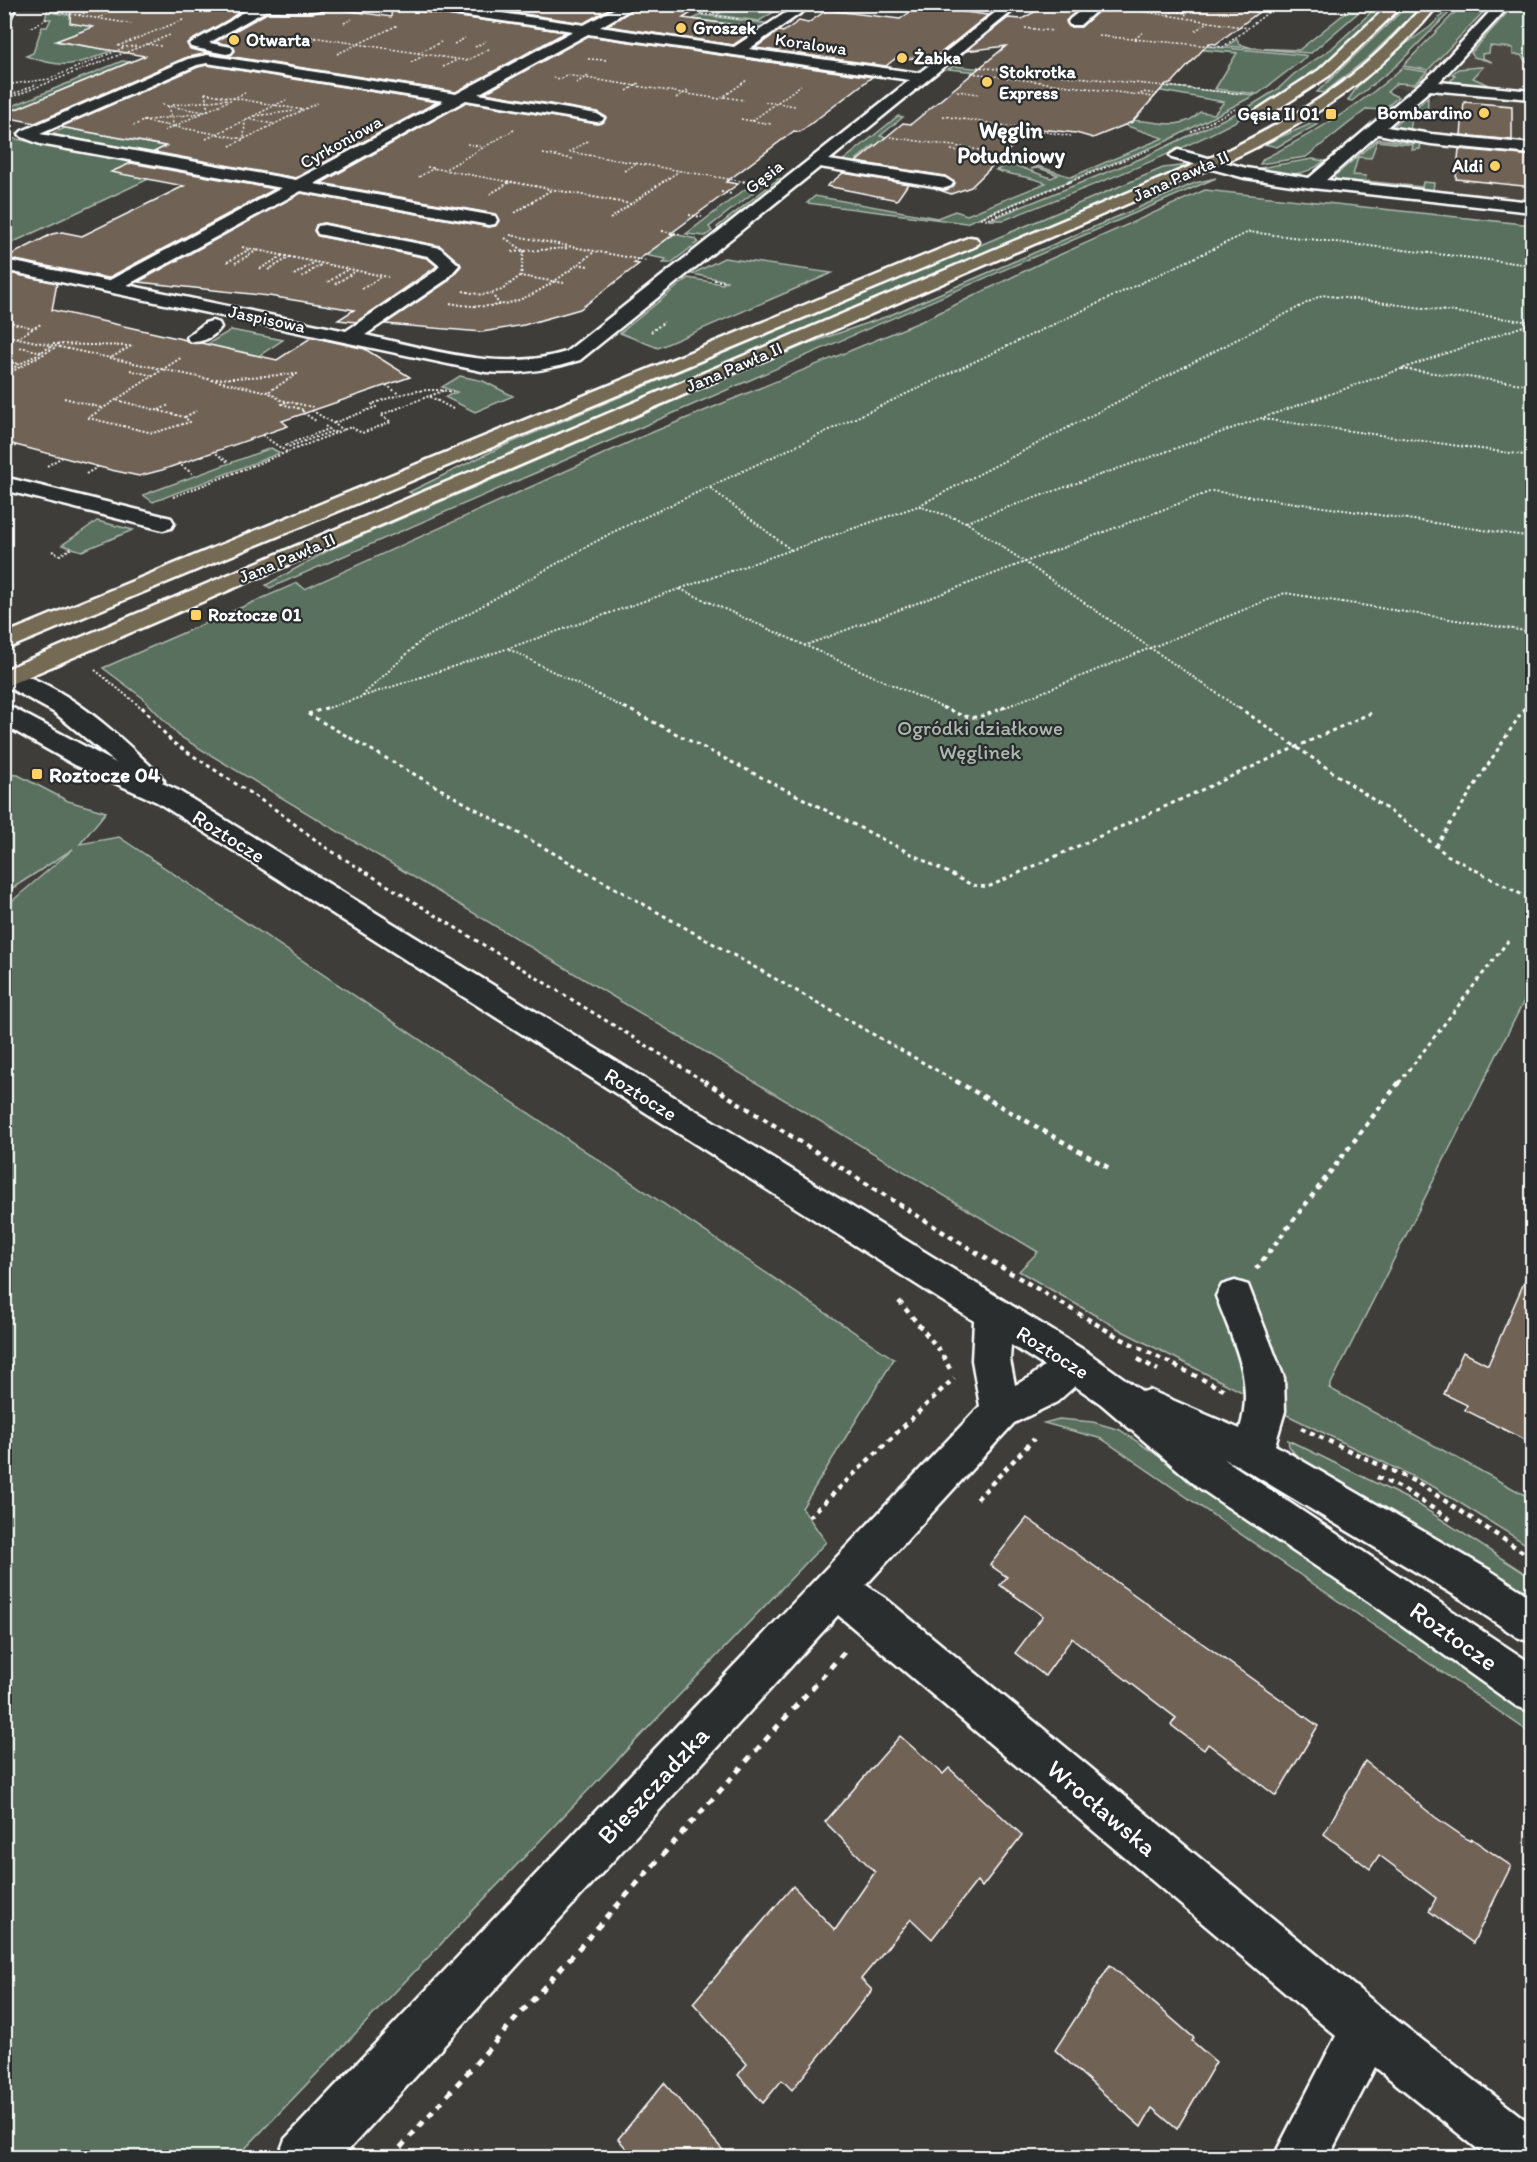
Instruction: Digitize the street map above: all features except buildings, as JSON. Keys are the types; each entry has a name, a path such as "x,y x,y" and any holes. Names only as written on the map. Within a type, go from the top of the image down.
{"main road":[{"name":"Jana Pawła II","path":"1243,124 1324,73 1398,4"},
{"name":"Jana Pawła II","path":"6,677 1210,164 1278,130 1341,90 1371,66 1433,4"},
{"name":"Jana Pawła II","path":"1165,156 1193,141"},
{"name":"Jana Pawła II","path":"4,643 984,228"}],"street":[{"path":"4,18 11,4"},
{"path":"328,4 297,8 262,6 234,25 196,44 597,118"},
{"name":"Koralowa","path":"410,4 923,78"},
{"name":"Cyrkoniowa","path":"113,286 633,4"},
{"path":"736,51 808,4"},
{"name":"Gęsia","path":"531,368 573,356 1016,4"},
{"path":"1312,183 1373,129 1428,85 1454,60 1504,4"},
{"path":"1075,22 1098,5"},
{"path":"468,95 207,59 193,62 27,134 40,139 275,183 303,185 493,226"},
{"path":"1454,60 1475,63"},
{"path":"1428,85 1533,95"},
{"path":"1373,129 1431,139 1533,149"},
{"path":"1165,156 1258,176 1533,207"},
{"path":"815,162 945,183"},
{"path":"1437,197 1457,191 1527,195"},
{"path":"324,230 434,252 450,265 440,276 351,336"},
{"name":"Jaspisowa","path":"4,265 113,286 486,366 531,368"},
{"path":"4,281 194,327"},
{"path":"4,483 163,523"},
{"name":"Roztocze","path":"6,677 47,695 77,716 109,740 167,796"},
{"name":"Roztocze","path":"4,714 85,759 167,796 1073,1364 1126,1375 1466,1579 1533,1622"},
{"path":"1235,1296 1265,1378 1264,1411 1253,1453"},
{"path":"993,1314 991,1360 1000,1411"},
{"name":"Bieszczadzka","path":"304,2157 853,1601 1000,1411 1043,1390 1073,1364"},
{"name":"Roztocze","path":"1126,1375 1212,1474 1533,1690"},
{"name":"Wrocławska","path":"853,1601 1367,2029 1532,2157"},
{"path":"1299,2157 1367,2029"}],"path":[{"path":"78,4 57,12 134,24"},
{"path":"353,11 368,4"},
{"path":"663,4 671,6"},
{"path":"712,15 700,14 715,4"},
{"path":"1227,8 1232,4"},
{"path":"1252,8 1256,4"},
{"path":"1274,4 1279,5"},
{"path":"1098,5 1248,28"},
{"path":"1096,35 1223,47 1279,5"},
{"path":"701,7 709,8"},
{"path":"1167,15 1177,9"},
{"path":"1173,11 1186,13 1185,18"},
{"path":"78,15 87,12"},
{"path":"97,18 106,15"},
{"path":"123,48 117,46 183,20 178,19"},
{"path":"43,23 47,20"},
{"path":"1195,31 1209,22"},
{"path":"1220,30 1228,25"},
{"path":"339,53 395,26"},
{"path":"157,28 162,29"},
{"path":"272,41 288,33 288,30"},
{"path":"4,99 179,32"},
{"path":"1135,39 1143,32"},
{"path":"145,33 150,34"},
{"path":"296,35 474,62"},
{"path":"454,44 469,37"},
{"path":"302,45 317,38"},
{"path":"1179,43 1182,39"},
{"path":"475,47 490,40"},
{"path":"121,42 127,43"},
{"path":"417,53 441,42"},
{"path":"147,44 163,47"},
{"path":"4,99 123,48 143,46"},
{"path":"466,61 489,49"},
{"path":"411,62 426,55"},
{"path":"443,67 457,59"},
{"path":"996,69 999,66"},
{"path":"974,67 1248,94"},
{"path":"968,73 1140,95"},
{"path":"1067,76 1071,73"},
{"path":"556,74 550,77 560,79 566,75 720,99 747,80"},
{"path":"576,83 590,75"},
{"path":"4,85 49,79"},
{"path":"752,121 805,82"},
{"path":"627,91 639,83"},
{"path":"205,93 216,88"},
{"path":"676,98 689,90"},
{"path":"957,91 978,94"},
{"path":"205,93 302,110"},
{"path":"205,93 206,112"},
{"path":"164,131 245,93"},
{"path":"724,96 744,100"},
{"path":"168,106 235,98"},
{"path":"206,139 286,100"},
{"path":"765,102 795,106"},
{"path":"225,149 319,103"},
{"path":"168,106 206,112"},
{"path":"168,106 174,127"},
{"path":"1193,141 1244,106"},
{"path":"252,117 302,110"},
{"path":"133,126 142,121 206,112"},
{"path":"943,116 1071,136"},
{"path":"597,118 607,118 586,130 602,133 570,152 750,183"},
{"path":"741,119 771,124"},
{"path":"246,120 274,124"},
{"path":"244,139 246,120"},
{"path":"142,121 244,139"},
{"path":"444,170 518,127"},
{"path":"882,136 954,147 951,150 981,150"},
{"path":"467,144 484,147"},
{"path":"972,151 1010,159"},
{"path":"543,154 573,159"},
{"path":"569,162 581,154"},
{"path":"984,228 1165,156"},
{"path":"624,171 636,164"},
{"path":"427,167 631,204"},
{"path":"419,177 434,168"},
{"path":"610,219 679,171"},
{"path":"524,251 493,226 552,189"},
{"path":"721,192 734,194"},
{"path":"689,215 703,218"},
{"path":"662,231 680,234"},
{"path":"360,697 423,639 611,533 1249,232 1532,265 1533,300"},
{"path":"512,252 575,248"},
{"path":"227,262 250,249"},
{"path":"235,263 258,250"},
{"path":"500,305 491,293 502,290 520,276 523,272 524,251"},
{"path":"443,302 462,306 500,305 532,297 595,251"},
{"path":"260,269 283,255"},
{"path":"268,270 291,257"},
{"path":"294,275 316,262"},
{"path":"302,277 323,263"},
{"path":"578,264 588,266"},
{"path":"328,282 349,269"},
{"path":"336,284 356,270"},
{"path":"362,289 382,276"},
{"path":"520,276 564,283"},
{"path":"1109,1168 339,731 306,715 680,590 918,506 1322,295 1533,322"},
{"path":"4,321 34,328"},
{"path":"966,522 1533,322"},
{"path":"17,338 41,324"},
{"path":"116,400 184,417 190,422 153,433 88,418 167,366 225,330 194,327"},
{"path":"4,335 268,392 287,401 312,407 313,411 344,430"},
{"path":"4,374 41,352 61,344 132,346 112,357"},
{"path":"4,374 55,346"},
{"path":"20,347 45,353"},
{"path":"4,361 19,364"},
{"path":"1401,369 1533,385"},
{"path":"130,370 154,376"},
{"path":"209,379 297,374 268,392"},
{"path":"386,385 400,394"},
{"path":"333,423 376,407 372,404 418,388 453,392"},
{"path":"171,498 351,427 362,433 392,422 381,415 445,390"},
{"path":"429,396 453,409"},
{"path":"63,398 103,408"},
{"path":"287,401 282,404 304,410 302,412 316,421"},
{"path":"159,411 169,405"},
{"path":"184,417 196,411"},
{"path":"1260,418 1533,456"},
{"path":"325,426 329,429 285,445 288,447 333,431 336,433"},
{"path":"262,435 287,453"},
{"path":"4,453 17,445"},
{"path":"213,451 228,462"},
{"path":"41,470 62,457"},
{"path":"178,463 193,474"},
{"path":"85,475 99,466"},
{"path":"709,487 792,551"},
{"path":"804,646 1212,491 1533,537"},
{"path":"918,506 966,522 1407,823 1447,855 1533,900"},
{"path":"52,551 60,555 72,548"},
{"path":"680,590 968,719 979,718 1285,593 1533,632"},
{"path":"508,648 972,885 988,887 1294,746 1371,713"},
{"path":"72,650 138,703 172,742 276,810 326,847 964,1245 1118,1337 1264,1411 1418,1484 1533,1558"},
{"path":"1436,846 1533,697"},
{"path":"1235,1296 1509,941"},
{"path":"891,1296 901,1302 941,1352 955,1378 1037,1436 973,1503"},
{"path":"1126,1375 1168,1375"},
{"path":"809,1517 955,1378"},
{"path":"1371,1475 1403,1489 1453,1521"},
{"path":"391,2157 845,1651 853,1601"}],"shaded area":[{"path":"1469,5 1532,5 1532,202 1340,181 1337,174 1438,93 1389,87"}],"green space":[{"path":"1463,4 1490,5 1428,70 1403,66"},
{"path":"1515,4 1532,5 1532,63 1526,62 1521,55 1513,55 1513,48 1490,46 1489,53 1482,54 1482,58 1492,62 1474,57 1471,53"},
{"path":"49,5 68,5 55,9 59,11 55,13 82,17 98,26 58,42 103,49 119,42 118,48 73,64 40,61 26,56 33,53 42,27 47,27 51,19 45,19"},
{"path":"1355,5 1367,5 1311,53 1227,46 1237,39 1239,44 1252,48 1299,50"},
{"path":"1379,5 1389,5 1323,65 1265,105 1229,125 1193,143 1080,190 1004,220 989,220 1142,158 1247,108 1278,89 1294,74 1331,49"},
{"path":"1408,5 1423,5 1369,57 1324,93 1317,92"},
{"path":"1452,5 1457,5 1396,66 1352,101 1348,100 1357,87 1403,46 1430,27"},
{"path":"731,6 774,12 759,21 716,15"},
{"path":"701,15 772,24 751,38 737,36 750,27 693,19"},
{"path":"1018,29 1307,56 1258,94 1215,89 1237,53 1002,31"},
{"path":"598,36 777,61 782,63 560,56"},
{"path":"182,46 456,89 449,93 200,53"},
{"path":"122,61 130,62 5,114 5,109"},
{"path":"953,66 1255,95 1167,141 966,223 807,203 815,196 937,218 955,211 967,215 1046,183 996,170 1011,164 1051,178 1058,175 1039,168 1031,169 1038,166 1071,177 1163,138 1118,123 1139,121 1181,123 1200,112 1214,114 1224,102 1150,89 948,69"},
{"path":"1483,67 1473,78 1491,86 1450,82 1455,75 1452,74 1458,69"},
{"path":"1402,68 1427,72 1414,84 1397,83 1387,92 1398,97 1383,110 1367,109 1306,157 1260,164 1263,159 1300,140 1353,107"},
{"path":"1428,97 1427,119 1412,118 1410,131 1424,133 1421,134 1395,128 1395,125"},
{"path":"898,116 903,117 880,136 1001,158 992,161 960,160 874,145 857,159 872,162 874,165 870,168 840,163"},
{"path":"1313,123 1318,124 1277,147 1264,144"},
{"path":"65,128 208,154 194,161 51,134"},
{"path":"5,137 172,168 5,246"},
{"path":"1378,139 1421,144 1420,149 1412,150 1413,145 1377,141 1371,158 1358,157 1353,175 1366,176 1365,181 1422,187 1423,182 1434,183 1433,190 1336,180 1334,176"},
{"path":"1313,159 1324,161 1308,170 1290,175 1271,174 1253,169"},
{"path":"1189,165 564,432 413,494 409,492 501,447 1163,168"},
{"path":"785,178 719,231 717,227 778,179"},
{"path":"1216,178 270,588 266,585 331,549 807,344 888,316 1195,183"},
{"path":"752,184 762,186 709,227 712,231 705,236 686,234"},
{"name":"Ogródki działkowe Węglinek","path":"1205,190 1532,225 1532,985 1329,1388 1532,1499 1532,1548 1436,1488 1124,1332 1019,1271 1038,1252 179,736 143,698 103,668 297,583 305,589 641,437 922,321 1039,264"},
{"path":"497,228 614,235 674,234 696,239 698,242 671,263 663,263 666,259"},
{"path":"724,258 832,273 658,348 620,333 688,278 723,284 727,281 692,274"},
{"path":"231,330 283,340 228,376 169,367"},
{"path":"460,376 483,381 513,396 475,412 445,397 457,392 442,387"},
{"path":"271,448 280,453 153,502 143,495"},
{"path":"97,521 133,530 82,551 62,545"},
{"path":"5,774 18,775 68,801 106,812 80,844 119,837 894,1359 802,1508 826,1542 237,2157 5,2157 5,907 73,849 5,893"},
{"path":"1059,1419 1093,1422 1120,1430 1532,1710 1532,1734 1102,1439 1044,1423"},
{"path":"1288,1440 1416,1503 1532,1578 1532,1592 1500,1581 1373,1502 1299,1460 1289,1446"}],"place":[{"name":"Groszek","path":"681,28"},
{"name":"Otwarta","path":"234,40"},
{"name":"Żabka","path":"902,58"},
{"name":"Stokrotka Express","path":"987,82"},
{"name":"Bombardino","path":"1484,113"},
{"name":"Gęsia II 01","path":"1331,114"},
{"name":"Aldi","path":"1495,166"},
{"name":"Roztocze 01","path":"196,615"},
{"name":"Roztocze 04","path":"37,774"}],"district":[{"name":"Węglin Południowy","path":"1011,142"}]}
